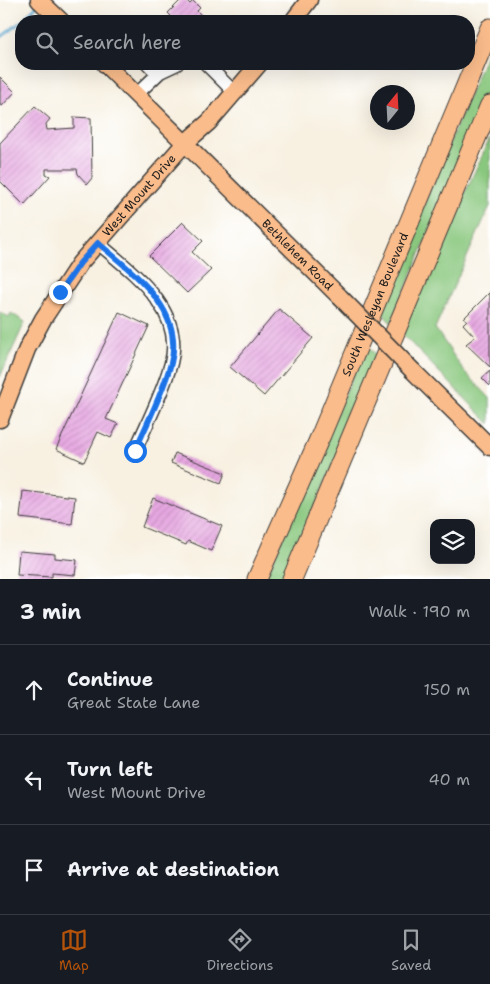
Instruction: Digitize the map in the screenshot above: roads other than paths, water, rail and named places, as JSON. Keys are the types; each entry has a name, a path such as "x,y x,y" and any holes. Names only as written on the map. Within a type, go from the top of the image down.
{"highway":[{"name":"South Wesleyan Boulevard","path":"475,64 490,28"},
{"name":"South Wesleyan Boulevard","path":"257,579 321,435 473,70"},
{"path":"292,579 490,105"}],"main road":[{"path":"39,0 55,15"},
{"path":"298,15 309,0"},
{"name":"Bethlehem Road","path":"111,70 490,447"},
{"name":"West Mount Drive","path":"0,420 27,349 43,319 80,263 185,143 209,122 254,70"}],"street":[{"path":"154,70 158,74"},
{"path":"136,95 158,74 166,70"},
{"path":"212,70 235,92"},
{"path":"98,243 153,294 164,309 172,327 174,345 171,363 135,451"}],"waterway":[{"path":"28,15 37,5"},
{"path":"0,38 15,27"}]}
